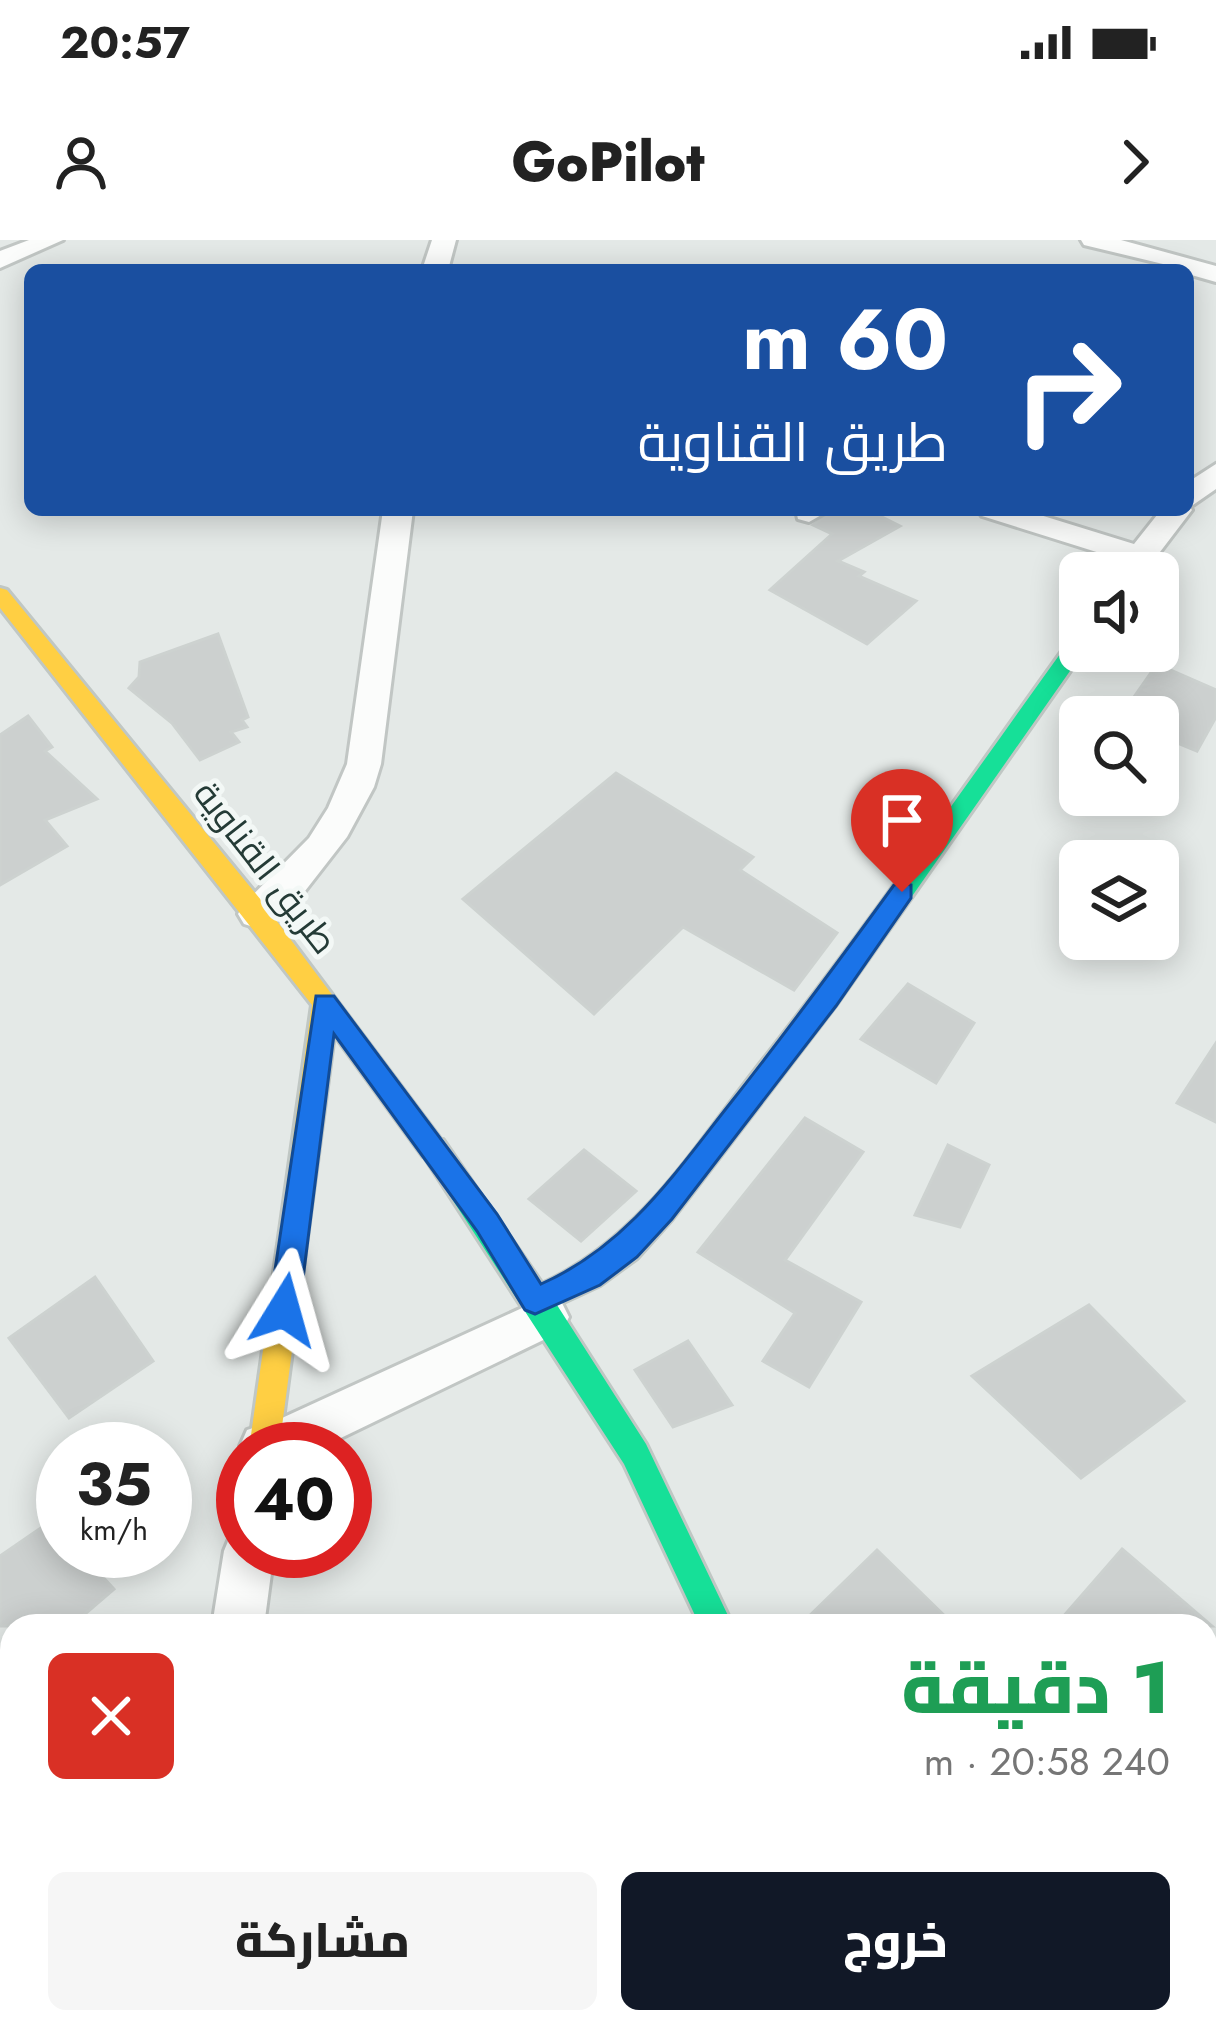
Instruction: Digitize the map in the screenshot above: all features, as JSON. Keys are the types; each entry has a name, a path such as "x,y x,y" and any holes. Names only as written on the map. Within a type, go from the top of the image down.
{"street":[{"path":"0,260 51,240"},
{"path":"1093,240 1180,264"},
{"path":"256,914 298,878 353,799 364,764 397,516"},
{"path":"1009,516 1103,552"},
{"path":"1144,552 1172,516"},
{"name":"طريق القناوية","path":"0,594 256,914 463,1188 636,1457 711,1614"},
{"path":"322,1422 540,1309 627,1249 826,999 1059,671"},
{"path":"268,1422 325,1003"},
{"path":"240,1614 245,1578"}],"building":[{"path":"826,516 880,516 900,526 838,561 864,572 859,576 916,601 867,644 770,590 832,534 813,525"},
{"path":"218,634 248,717 242,720 247,727 231,732 239,742 200,760 172,723 129,688 139,677 140,662"},
{"path":"1151,672 1175,672 1216,690 1216,717 1197,751 1179,744 1179,696 1135,696"},
{"path":"28,716 52,747 45,751 97,799 45,820 67,846 0,885 0,735"},
{"path":"616,773 753,857 740,870 837,933 794,990 683,927 594,1014 463,899"},
{"path":"908,984 974,1023 936,1083 861,1039"},
{"path":"1216,1043 1216,1122 1177,1103"},
{"path":"805,1118 863,1152 785,1260 861,1302 809,1387 763,1361 795,1313 698,1252"},
{"path":"948,1145 989,1165 960,1227 915,1215"},
{"path":"584,1150 636,1191 581,1241 529,1199"},
{"path":"95,1277 153,1361 69,1418 9,1338"},
{"path":"1089,1305 1184,1401 1081,1478 972,1376"},
{"path":"688,1341 732,1405 673,1427 635,1370"},
{"path":"36,1531 36,1578 104,1578 114,1589 85,1614 0,1614 0,1556"},
{"path":"1122,1549 1198,1614 1065,1614"},
{"path":"877,1550 943,1614 811,1614"}],"traffic: fast":[{"path":"535,1301 590,1276 627,1249 662,1211 826,999 1059,671"},
{"path":"433,1148 635,1454 711,1614"}],"traffic: slow":[{"path":"0,594 252,906 433,1148"},
{"path":"268,1422 325,1003"}],"route":[{"path":"284,1310 325,1003 487,1222 535,1300 590,1276 627,1249 826,999 902,892"}]}
